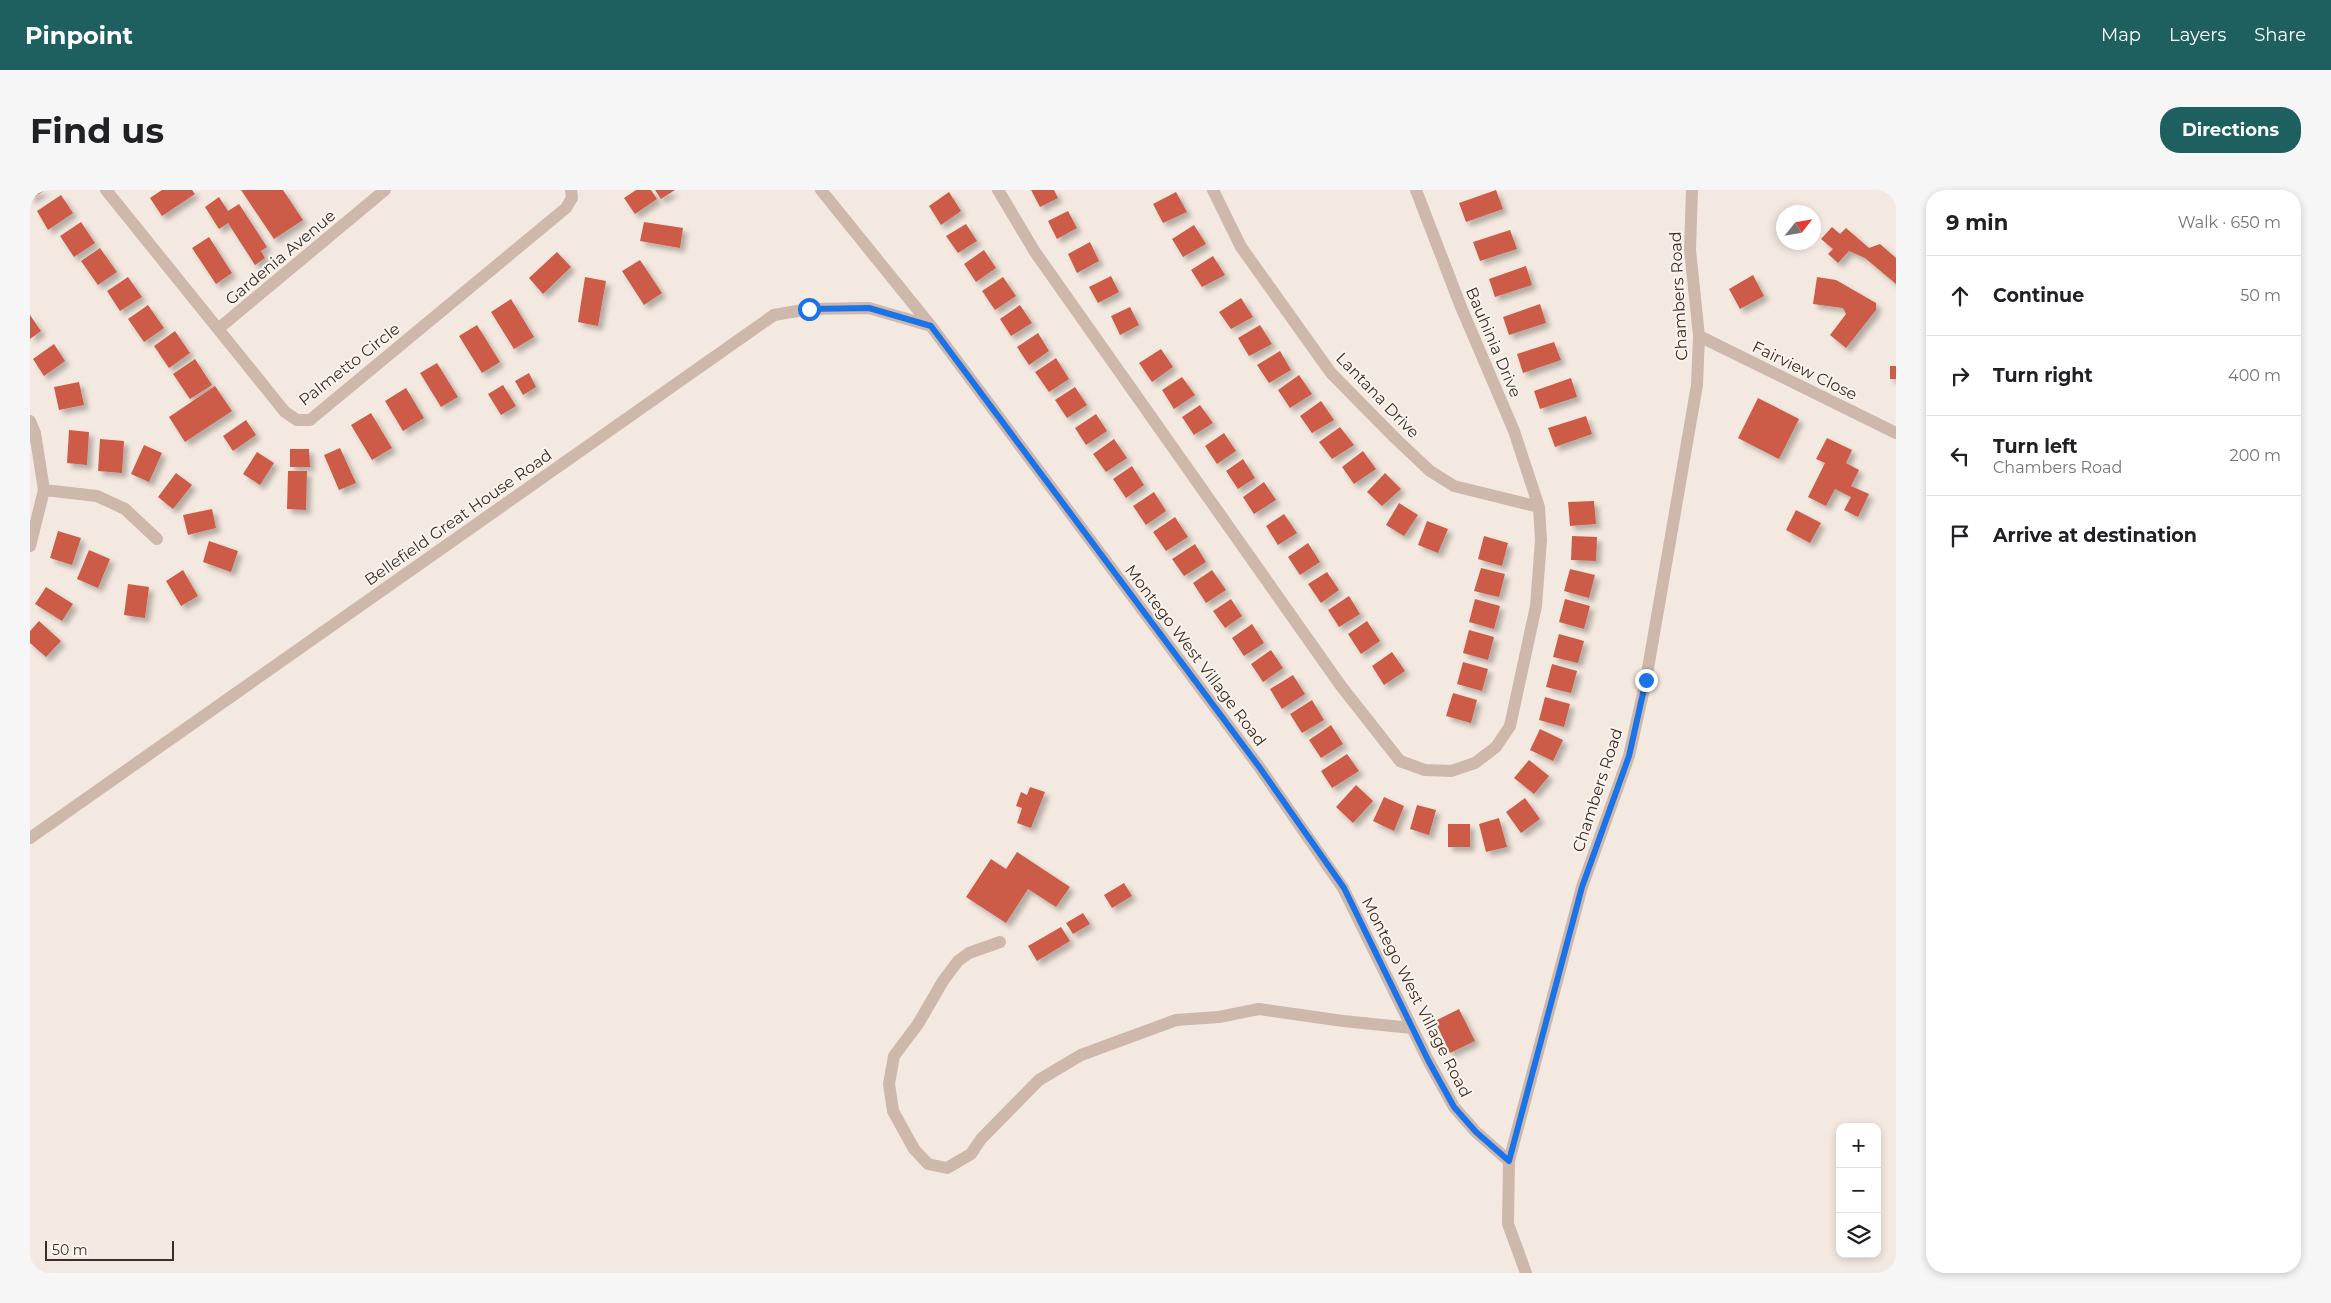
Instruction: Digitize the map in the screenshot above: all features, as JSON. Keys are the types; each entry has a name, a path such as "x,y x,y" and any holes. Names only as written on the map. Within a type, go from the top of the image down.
{"street":[{"name":"Palmetto Circle","path":"106,190 285,412 297,420 310,420 566,208 572,198 571,190"},
{"name":"Gardenia Avenue","path":"218,329 385,190"},
{"name":"Montego West Village Road","path":"821,190 931,326 1260,768 1344,888 1412,1028 1454,1107 1476,1132 1509,1161"},
{"name":"Bauhinia Drive","path":"998,190 1035,252 1057,284 1341,686 1400,761 1424,770 1450,771 1475,763 1496,747 1510,726 1536,606 1541,540 1539,507 1514,431 1461,307 1416,190"},
{"name":"Lantana Drive","path":"1213,190 1241,247 1331,373 1394,438 1430,471 1454,486 1539,507"},
{"name":"Chambers Road","path":"1526,1273 1508,1224 1509,1161 1582,887 1631,747 1646,680 1678,506 1697,385 1699,336 1690,250 1692,190"},
{"name":"Bellefield Great House Road","path":"30,838 774,315 809,309 869,308 931,326"},
{"name":"Fairview Close","path":"1699,336 1896,433"},
{"path":"30,421 35,433 44,490 30,546"},
{"path":"44,490 97,496 125,509 157,539"},
{"path":"1000,942 969,953 958,961 943,981 918,1024 894,1056 889,1084 893,1111 914,1149 928,1164 947,1168 971,1154 981,1140 1040,1080 1081,1056 1176,1020 1220,1017 1258,1009 1343,1021 1412,1028"}],"building":[{"path":"30,190 45,190 30,200"},
{"path":"162,190 192,190 195,194 162,216 150,198"},
{"path":"241,190 283,190 303,220 274,239"},
{"path":"636,190 651,190 657,199 635,214 624,198"},
{"path":"655,190 675,190 661,199"},
{"path":"1031,190 1054,190 1058,198 1040,207"},
{"path":"1496,190 1503,209 1466,222 1459,203"},
{"path":"949,192 961,211 941,225 929,206"},
{"path":"1176,192 1187,212 1163,223 1153,204"},
{"path":"61,195 73,213 48,230 37,211"},
{"path":"219,197 228,211 239,204 267,247 261,251 265,258 255,265 228,223 219,229 205,207"},
{"path":"1068,211 1077,228 1057,239 1048,221"},
{"path":"81,222 95,243 74,257 60,236"},
{"path":"644,222 683,228 680,248 640,241"},
{"path":"966,224 977,241 958,253 946,236"},
{"path":"1194,225 1206,244 1183,257 1172,239"},
{"path":"1832,227 1840,234 1846,228 1869,248 1880,244 1896,258 1896,284 1865,258 1849,251 1838,263 1828,254 1833,249 1821,239"},
{"path":"1510,230 1517,249 1480,261 1473,242"},
{"path":"209,237 232,273 216,284 192,248"},
{"path":"1090,242 1099,261 1077,273 1068,254"},
{"path":"100,248 117,272 98,285 81,261"},
{"path":"984,250 996,268 976,282 964,264"},
{"path":"557,252 571,267 543,294 529,278"},
{"path":"1213,256 1225,275 1202,287 1191,270"},
{"path":"640,260 662,293 644,305 622,271"},
{"path":"1526,266 1532,285 1495,297 1489,279"},
{"path":"1753,275 1764,296 1740,309 1729,289"},
{"path":"1111,276 1119,292 1098,303 1089,287"},
{"path":"128,277 142,297 120,311 107,291"},
{"path":"585,277 606,281 598,326 578,322"},
{"path":"1003,277 1016,296 995,310 982,291"},
{"path":"1817,277 1836,280 1876,303 1876,310 1846,348 1830,335 1846,314 1843,308 1813,304"},
{"path":"1241,298 1253,317 1231,329 1219,312"},
{"path":"511,299 534,337 514,349 491,312"},
{"path":"1540,304 1546,323 1509,335 1503,317"},
{"path":"148,305 164,328 144,342 128,319"},
{"path":"1020,305 1032,323 1011,336 1000,319"},
{"path":"1130,307 1139,325 1120,335 1111,316"},
{"path":"30,315 41,331 30,339"},
{"path":"477,325 500,362 482,373 459,336"},
{"path":"1260,325 1272,344 1249,356 1238,338"},
{"path":"175,331 190,353 169,368 154,346"},
{"path":"1038,333 1049,351 1029,365 1017,347"},
{"path":"1554,342 1561,360 1523,373 1517,354"},
{"path":"54,344 65,361 44,376 33,359"},
{"path":"1161,349 1173,367 1152,382 1139,363"},
{"path":"1280,351 1291,370 1269,383 1257,365"},
{"path":"1056,358 1069,379 1049,392 1035,372"},
{"path":"195,359 212,385 190,399 173,374"},
{"path":"437,363 458,397 441,407 420,373"},
{"path":"1890,366 1896,366 1896,379 1890,379"},
{"path":"529,373 536,387 523,395 515,381"},
{"path":"1299,375 1312,394 1290,408 1278,390"},
{"path":"1182,377 1195,395 1174,409 1162,390"},
{"path":"1571,378 1577,397 1540,409 1534,391"},
{"path":"79,382 84,405 59,410 54,387"},
{"path":"503,385 516,406 501,415 488,394"},
{"path":"215,386 232,411 185,442 169,417"},
{"path":"1075,387 1087,405 1067,418 1055,400"},
{"path":"406,388 424,418 403,431 385,401"},
{"path":"1758,398 1799,419 1779,459 1738,438"},
{"path":"1321,401 1334,420 1312,433 1300,416"},
{"path":"1200,405 1213,423 1194,435 1182,417"},
{"path":"371,413 392,448 372,460 351,425"},
{"path":"1096,414 1107,431 1086,445 1075,428"},
{"path":"1586,416 1592,434 1555,447 1548,428"},
{"path":"246,420 256,435 233,451 223,436"},
{"path":"1340,427 1354,445 1332,459 1319,442"},
{"path":"69,430 89,432 87,465 67,463"},
{"path":"1224,433 1236,451 1217,464 1205,446"},
{"path":"1827,438 1852,450 1846,463 1859,470 1851,486 1869,494 1858,517 1844,510 1851,497 1835,489 1826,506 1808,497 1825,463 1816,459"},
{"path":"100,439 124,441 122,473 98,471"},
{"path":"1114,439 1127,458 1106,472 1093,454"},
{"path":"144,445 162,453 149,482 131,474"},
{"path":"340,448 356,483 339,490 324,455"},
{"path":"290,449 309,449 310,467 290,467"},
{"path":"1363,451 1376,469 1354,484 1342,467"},
{"path":"257,452 274,463 260,485 243,474"},
{"path":"1243,459 1255,478 1238,489 1226,471"},
{"path":"1132,466 1144,485 1126,498 1113,479"},
{"path":"288,471 307,471 306,510 287,509"},
{"path":"176,473 192,485 173,509 158,497"},
{"path":"1385,473 1401,489 1382,506 1367,492"},
{"path":"1264,482 1276,500 1254,514 1243,497"},
{"path":"1154,492 1166,511 1146,525 1133,506"},
{"path":"1594,501 1596,524 1570,526 1568,502"},
{"path":"1399,503 1418,515 1404,536 1386,525"},
{"path":"212,509 216,528 188,535 183,515"},
{"path":"1796,510 1821,523 1810,543 1786,530"},
{"path":"1284,514 1297,533 1278,545 1266,526"},
{"path":"1175,517 1188,537 1166,551 1153,532"},
{"path":"1427,521 1448,529 1438,553 1418,545"},
{"path":"58,531 81,538 72,565 50,558"},
{"path":"1484,536 1508,543 1502,566 1478,559"},
{"path":"1572,536 1597,537 1596,561 1571,560"},
{"path":"209,541 238,551 231,572 203,562"},
{"path":"1308,543 1320,562 1300,575 1288,557"},
{"path":"1195,544 1206,562 1184,576 1172,559"},
{"path":"89,550 110,559 98,588 77,579"},
{"path":"1481,568 1505,574 1499,597 1474,591"},
{"path":"1570,569 1595,575 1589,598 1564,591"},
{"path":"183,570 198,596 181,606 166,581"},
{"path":"1212,570 1226,590 1206,603 1193,583"},
{"path":"1327,572 1339,590 1321,603 1308,584"},
{"path":"128,584 149,587 145,618 124,615"},
{"path":"46,587 73,604 62,621 35,604"},
{"path":"1349,596 1360,614 1339,627 1328,610"},
{"path":"1231,599 1242,616 1225,628 1213,611"},
{"path":"1475,599 1500,606 1494,629 1469,622"},
{"path":"1565,599 1590,606 1584,629 1559,622"},
{"path":"39,621 61,641 46,657 30,643 30,631"},
{"path":"1367,621 1380,641 1361,654 1348,634"},
{"path":"1252,624 1264,643 1244,656 1232,638"},
{"path":"1469,630 1494,637 1488,660 1463,653"},
{"path":"1559,634 1584,641 1578,663 1553,657"},
{"path":"1271,650 1283,668 1263,682 1251,664"},
{"path":"1392,652 1405,671 1384,685 1372,666"},
{"path":"1463,662 1488,669 1482,691 1457,684"},
{"path":"1552,664 1577,671 1571,693 1546,687"},
{"path":"1293,675 1305,694 1282,709 1270,689"},
{"path":"1453,693 1477,700 1471,723 1446,716"},
{"path":"1545,697 1570,704 1564,727 1539,720"},
{"path":"1312,700 1324,720 1302,733 1290,714"},
{"path":"1331,725 1343,744 1321,758 1309,740"},
{"path":"1540,729 1563,740 1553,761 1530,750"},
{"path":"1347,754 1359,771 1332,788 1321,771"},
{"path":"1529,760 1549,776 1534,794 1514,778"},
{"path":"1356,785 1373,801 1353,823 1336,807"},
{"path":"1030,787 1045,792 1031,828 1017,823 1022,808 1016,806 1021,792 1027,795"},
{"path":"1384,797 1404,806 1394,831 1373,821"},
{"path":"1525,798 1540,819 1521,833 1506,812"},
{"path":"1417,805 1436,810 1429,835 1410,829"},
{"path":"1499,818 1507,847 1486,852 1479,824"},
{"path":"1448,824 1470,824 1470,847 1448,847"},
{"path":"1017,852 1070,887 1056,907 1028,889 1006,923 966,897 991,859 1006,869"},
{"path":"1124,883 1132,896 1112,908 1104,895"},
{"path":"1083,913 1090,924 1073,934 1066,923"},
{"path":"1061,927 1070,941 1037,961 1028,946"},
{"path":"1459,1009 1475,1041 1450,1053 1435,1021"}],"route":[{"path":"809,309 869,308 931,326 1260,768 1344,888 1428,1060 1454,1107 1476,1132 1509,1161 1582,887 1629,756 1646,680"}]}
